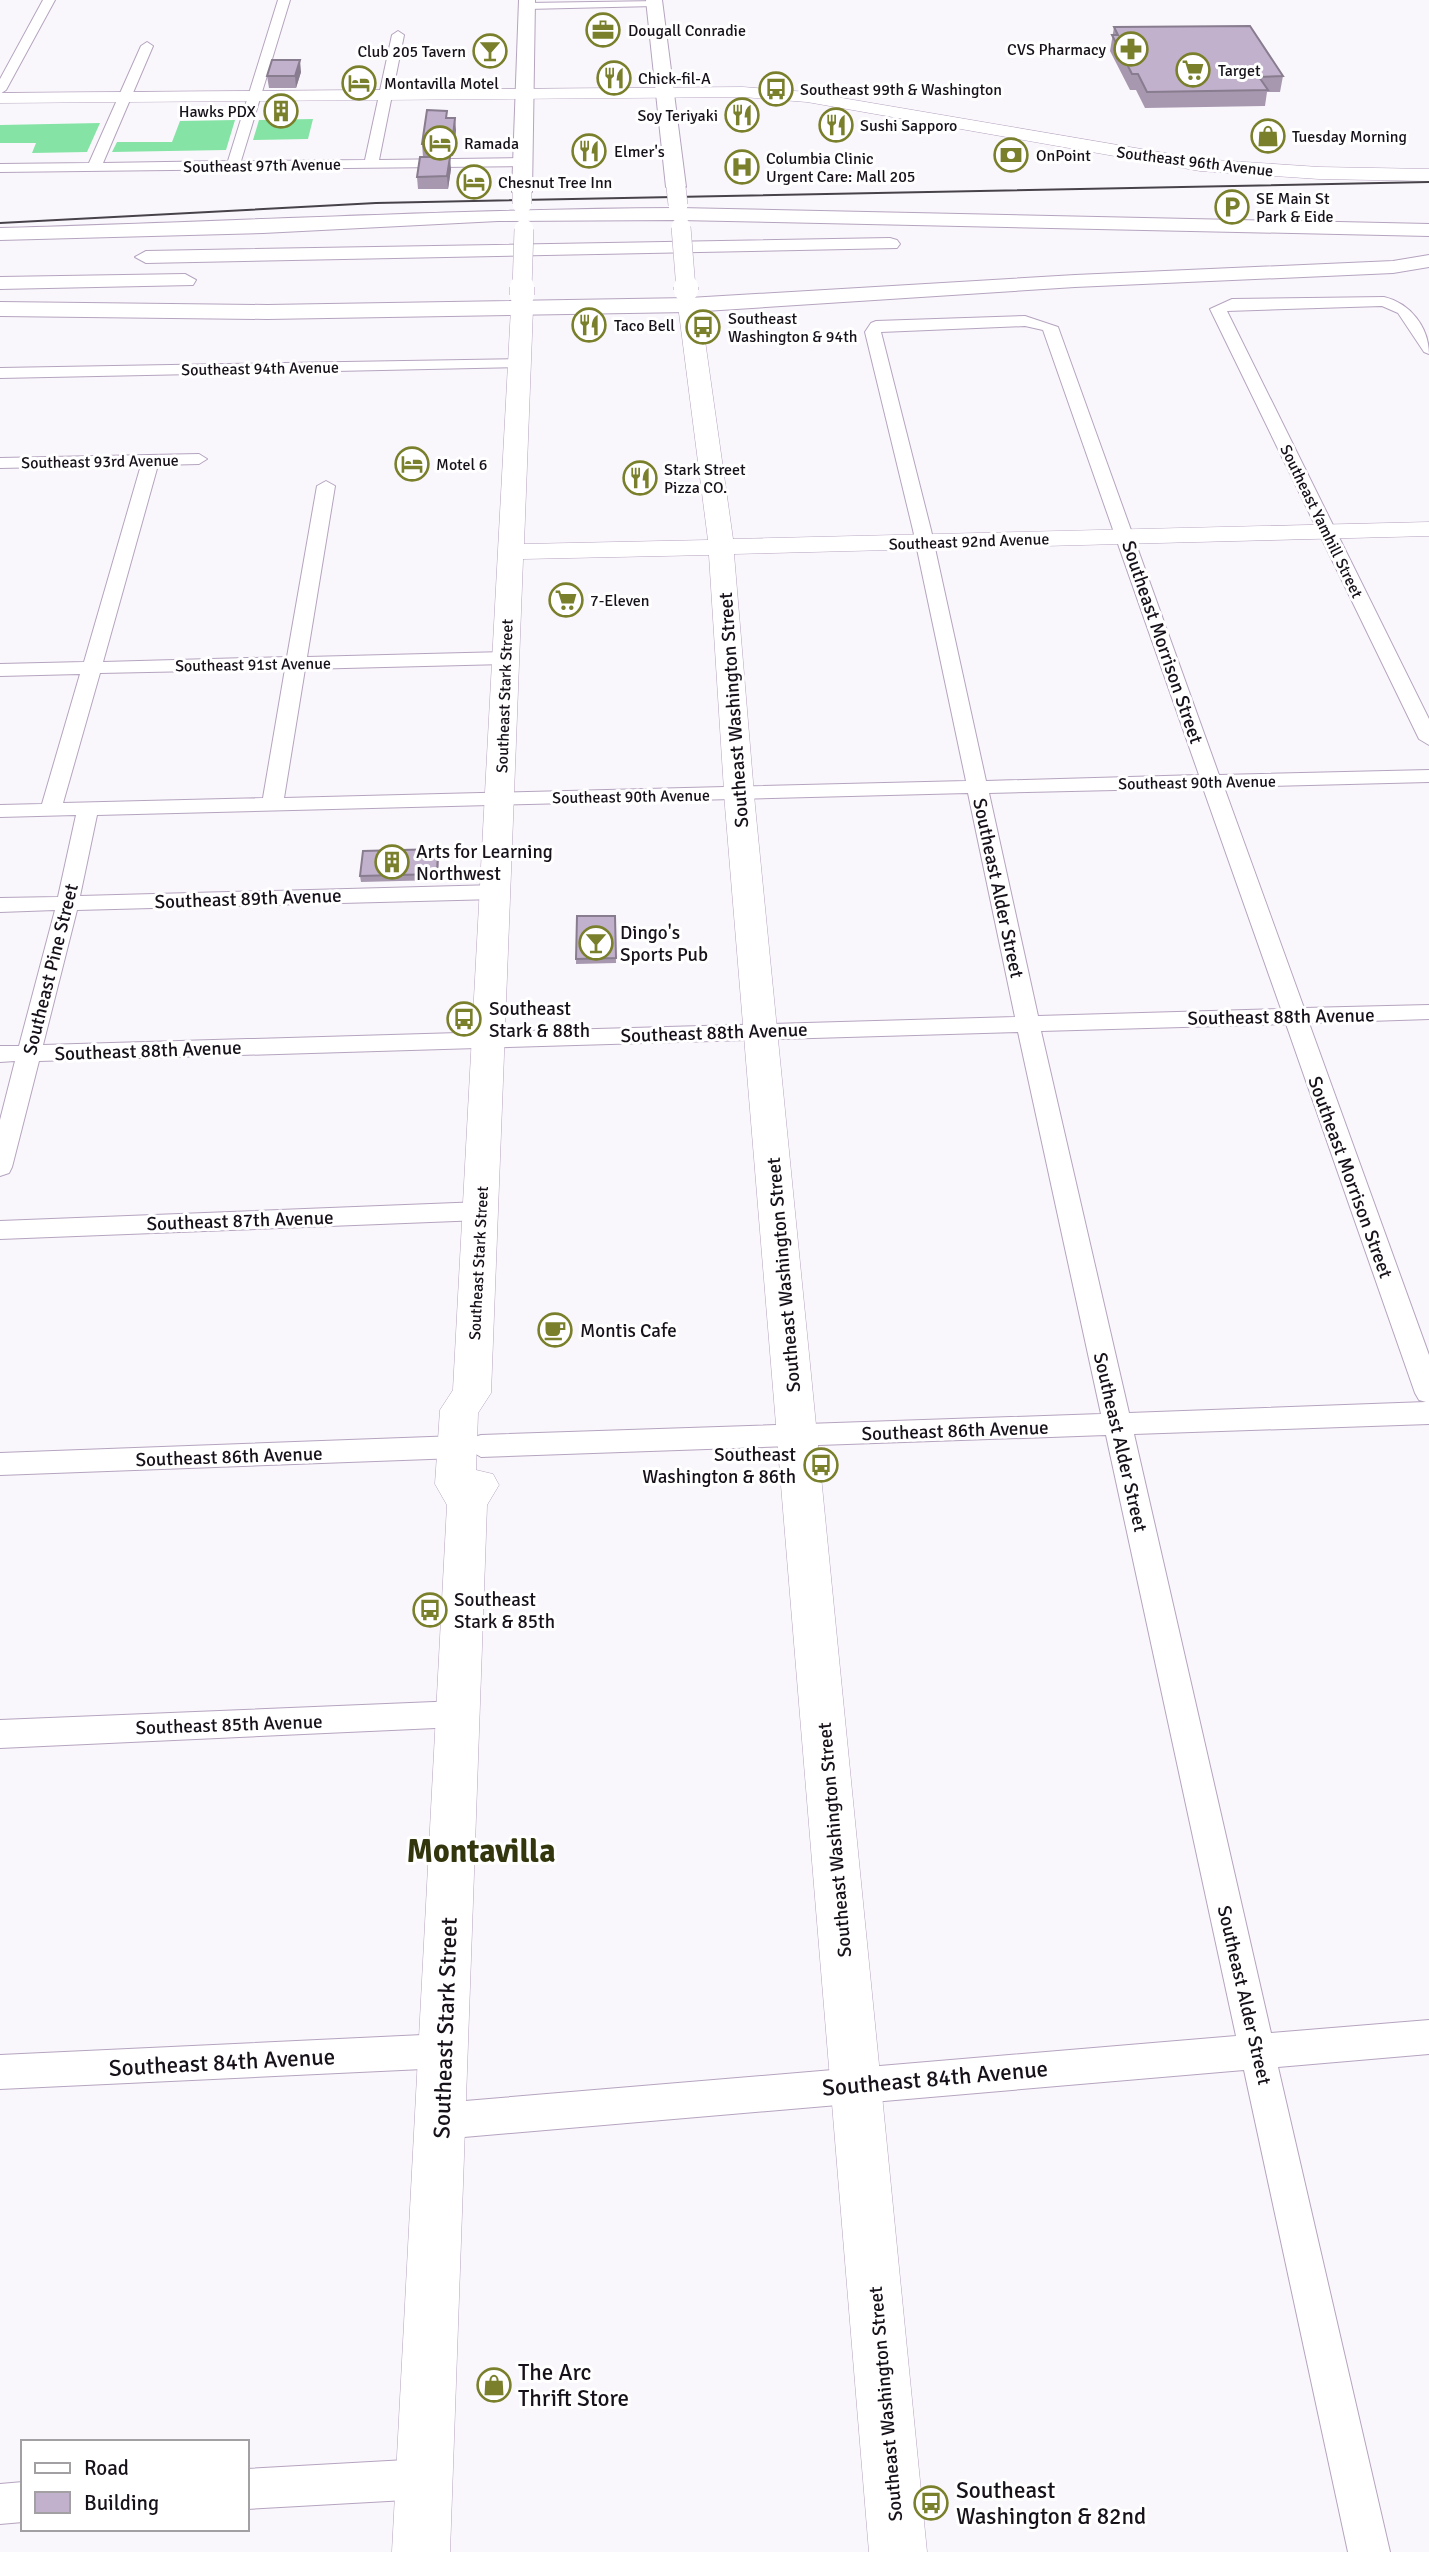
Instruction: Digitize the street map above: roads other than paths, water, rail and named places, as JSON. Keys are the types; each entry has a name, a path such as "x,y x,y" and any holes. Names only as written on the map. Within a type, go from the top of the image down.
{"main road":[{"name":"Southeast Washington Street","path":"654,2 687,298 720,547 739,793 898,2552"},
{"name":"Southeast Stark Street","path":"421,2552 467,1503 480,1483 469,1446 483,1408 472,1393 522,302 527,3"},
{"name":"Southeast 96th Avenue","path":"0,99 665,90 743,92 807,97 1200,164 1294,172 1429,173"},
{"path":"0,234 263,228 523,210 679,208 1429,232"},
{"path":"1019,242 1429,232"},
{"path":"0,241 387,245 449,251"},
{"path":"131,257 911,244"},
{"path":"0,309 198,312 687,298 1393,267 1429,260"},
{"path":"970,266 1429,260"},
{"path":"657,271 711,270"},
{"path":"508,274 548,273"},
{"path":"0,285 209,280"},
{"name":"Southeast 92nd Avenue","path":"510,552 1429,529"}],"street":[{"path":"0,90 49,0"},
{"path":"233,166 284,0"},
{"path":"527,3 654,2"},
{"path":"371,164 398,35"},
{"path":"94,167 147,46"},
{"name":"Southeast 97th Avenue","path":"0,168 523,162"},
{"path":"1390,302 1403,310 1429,349"},
{"name":"Southeast Yamhill Street","path":"1390,302 1223,305 1218,309 1429,739"},
{"name":"Southeast Alder Street","path":"1051,327 1026,321 887,324 877,327 873,332 923,542 1369,2552"},
{"name":"Southeast Morrison Street","path":"1051,327 1429,1393"},
{"name":"Southeast 94th Avenue","path":"0,373 519,363"},
{"name":"Southeast 93rd Avenue","path":"0,463 200,459"},
{"path":"51,810 151,460"},
{"path":"272,805 326,486"},
{"name":"Southeast 91st Avenue","path":"0,670 506,658"},
{"name":"Southeast 90th Avenue","path":"0,811 1429,776"},
{"name":"Southeast Pine Street","path":"0,1167 68,903 88,810"},
{"name":"Southeast 89th Avenue","path":"0,905 496,891"},
{"name":"Southeast 88th Avenue","path":"0,1054 1429,1012"},
{"name":"Southeast 87th Avenue","path":"0,1230 481,1211"},
{"name":"Southeast 86th Avenue","path":"0,1464 1429,1413"},
{"name":"Southeast 85th Avenue","path":"0,1734 458,1714"},
{"name":"Southeast 84th Avenue","path":"441,2121 1429,2036"},
{"name":"Southeast 84th Avenue","path":"0,2072 444,2051"},
{"path":"248,2489 424,2479"},
{"path":"0,2504 21,2502"}],"tram line":[{"path":"0,223 376,203 1429,182"}],"place":[{"name":"Dougall Conradie","path":"603,30"},
{"name":"CVS Pharmacy","path":"1131,49"},
{"name":"Club 205 Tavern","path":"490,51"},
{"name":"Target","path":"1193,70"},
{"name":"Chick-fil-A","path":"614,78"},
{"name":"Montavilla Motel","path":"359,83"},
{"name":"Southeast 99th & Washington","path":"776,89"},
{"name":"Hawks PDX","path":"281,111"},
{"name":"Soy Teriyaki","path":"742,115"},
{"name":"Sushi Sapporo","path":"836,125"},
{"name":"Tuesday Morning","path":"1268,136"},
{"name":"Ramada","path":"440,143"},
{"name":"Elmer's","path":"589,151"},
{"name":"OnPoint","path":"1011,155"},
{"name":"Columbia Clinic Urgent Care: Mall 205","path":"742,167"},
{"name":"Chesnut Tree Inn","path":"474,182"},
{"name":"SE Main St Park & Eide","path":"1232,207"},
{"name":"Taco Bell","path":"589,325"},
{"name":"Southeast Washington & 94th","path":"703,327"},
{"name":"Motel 6","path":"412,464"},
{"name":"Stark Street Pizza CO.","path":"640,478"},
{"name":"7-Eleven","path":"566,600"},
{"name":"Arts for Learning Northwest","path":"392,862"},
{"name":"Dingo's Sports Pub","path":"596,943"},
{"name":"Southeast Stark & 88th","path":"464,1019"},
{"name":"Montis Cafe","path":"555,1330"},
{"name":"Southeast Washington & 86th","path":"821,1465"},
{"name":"Southeast Stark & 85th","path":"430,1610"},
{"name":"The Arc Thrift Store","path":"494,2385"},
{"name":"Southeast Washington & 82nd","path":"931,2503"}],"district":[{"name":"Montavilla","path":"481,1851"}]}
